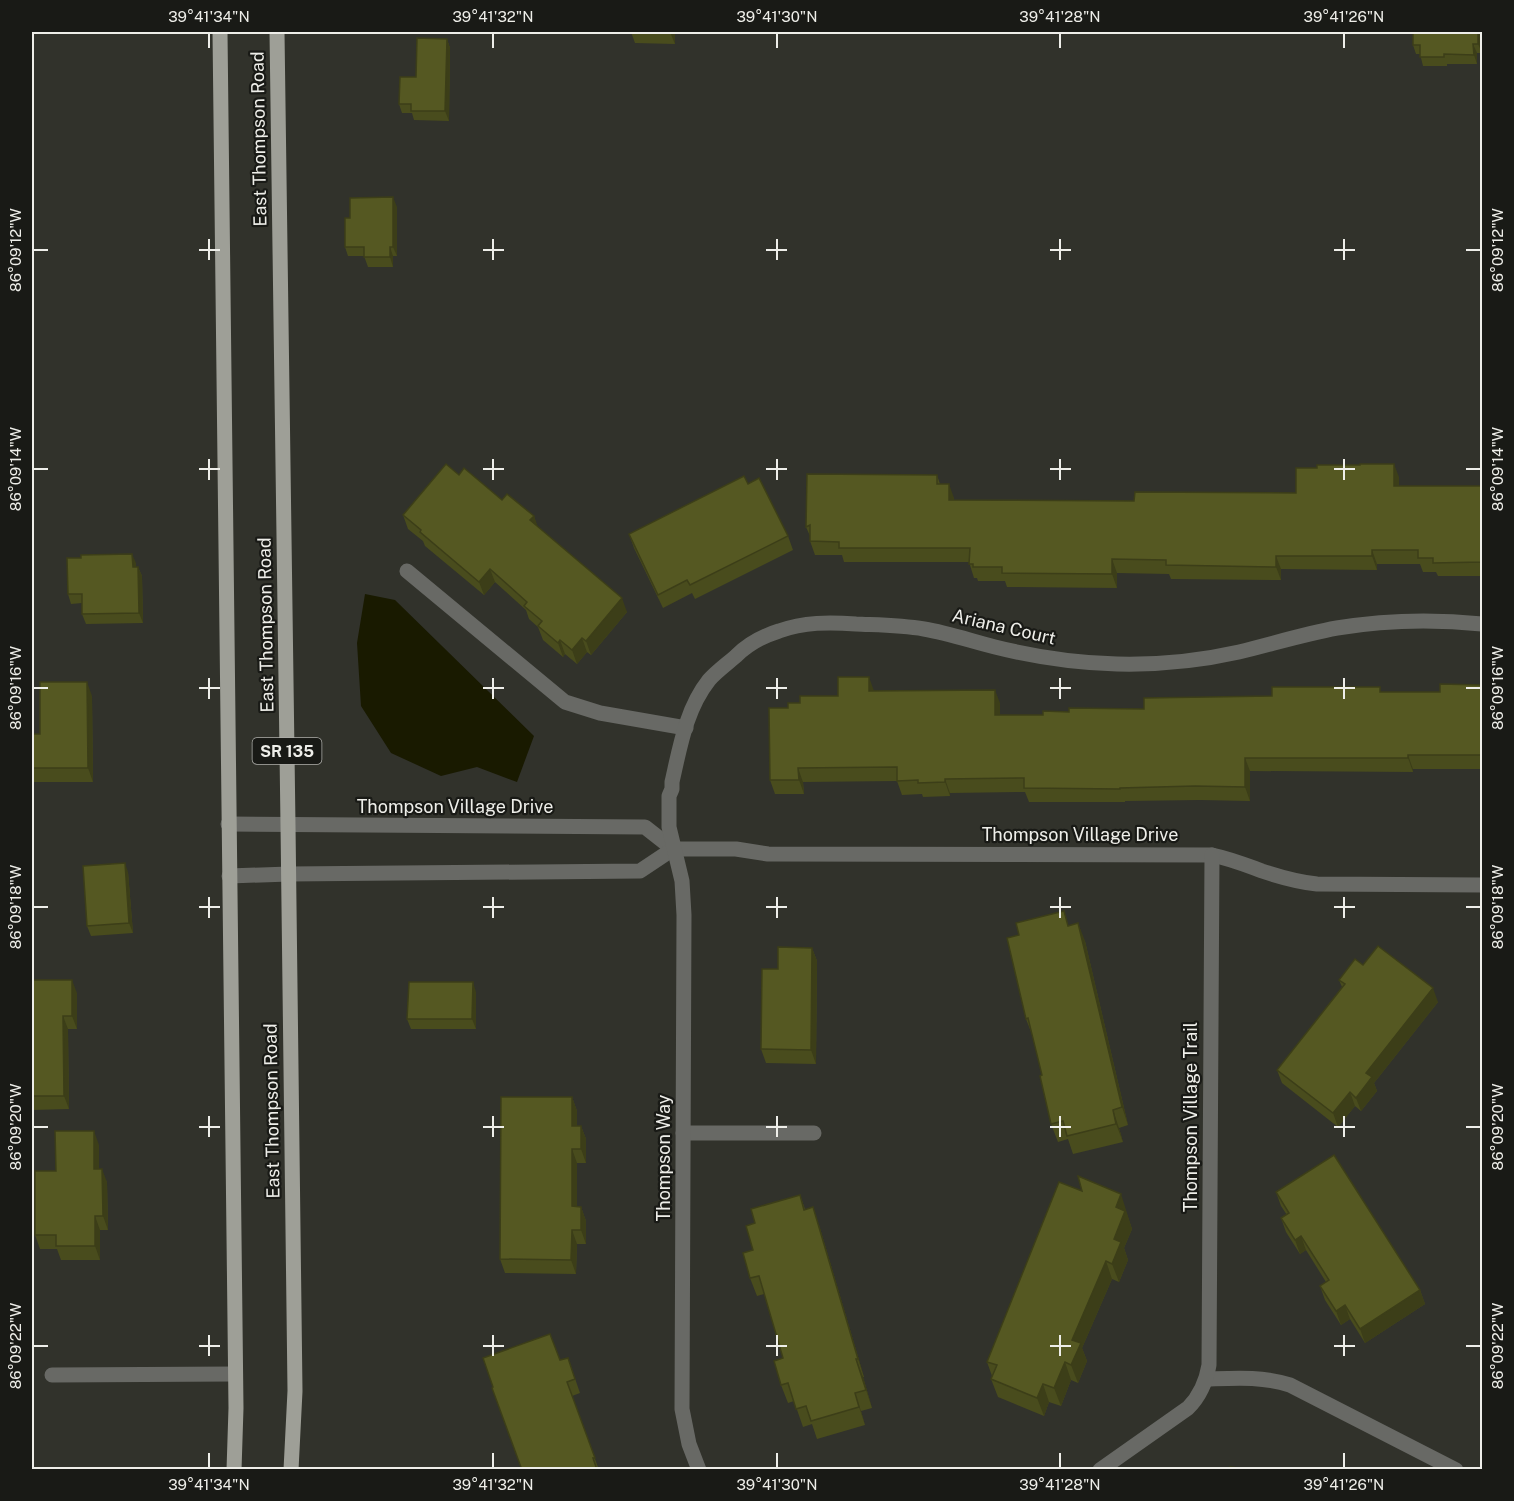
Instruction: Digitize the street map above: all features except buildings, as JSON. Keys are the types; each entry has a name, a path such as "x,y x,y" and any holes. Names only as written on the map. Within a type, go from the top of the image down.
{"main road":[{"name":"East Thompson Road","path":"219,32 235,1374 234,1470"},
{"name":"East Thompson Road","path":"277,32 295,1391 291,1470"}],"street":[{"path":"407,571 565,702 600,713 686,728"},
{"name":"Ariana Court","path":"674,849 669,827 669,796 689,716 700,694 728,661 754,642 777,631 802,625 832,623 915,628 1036,656 1096,663 1138,664 1200,659 1357,625 1421,621 1482,624"},
{"name":"Thompson Village Drive","path":"228,824 645,827 674,849 736,849 768,854 1212,855 1233,859 1296,881 1317,884 1482,885"},
{"path":"229,876 640,871 674,849"},
{"name":"Thompson Way","path":"674,849 682,881 684,915 682,1409 689,1444 698,1468"},
{"name":"Thompson Village Trail","path":"1207,1379 1209,1365 1212,855"},
{"path":"683,1133 814,1134"},
{"path":"52,1375 235,1374"},
{"path":"1100,1470 1188,1408 1197,1398 1207,1379 1248,1377 1290,1385 1456,1470"}],"shaded area":[{"path":"365,594 395,600 534,736 517,782 477,767 441,776 391,753 361,706 357,643"}]}
